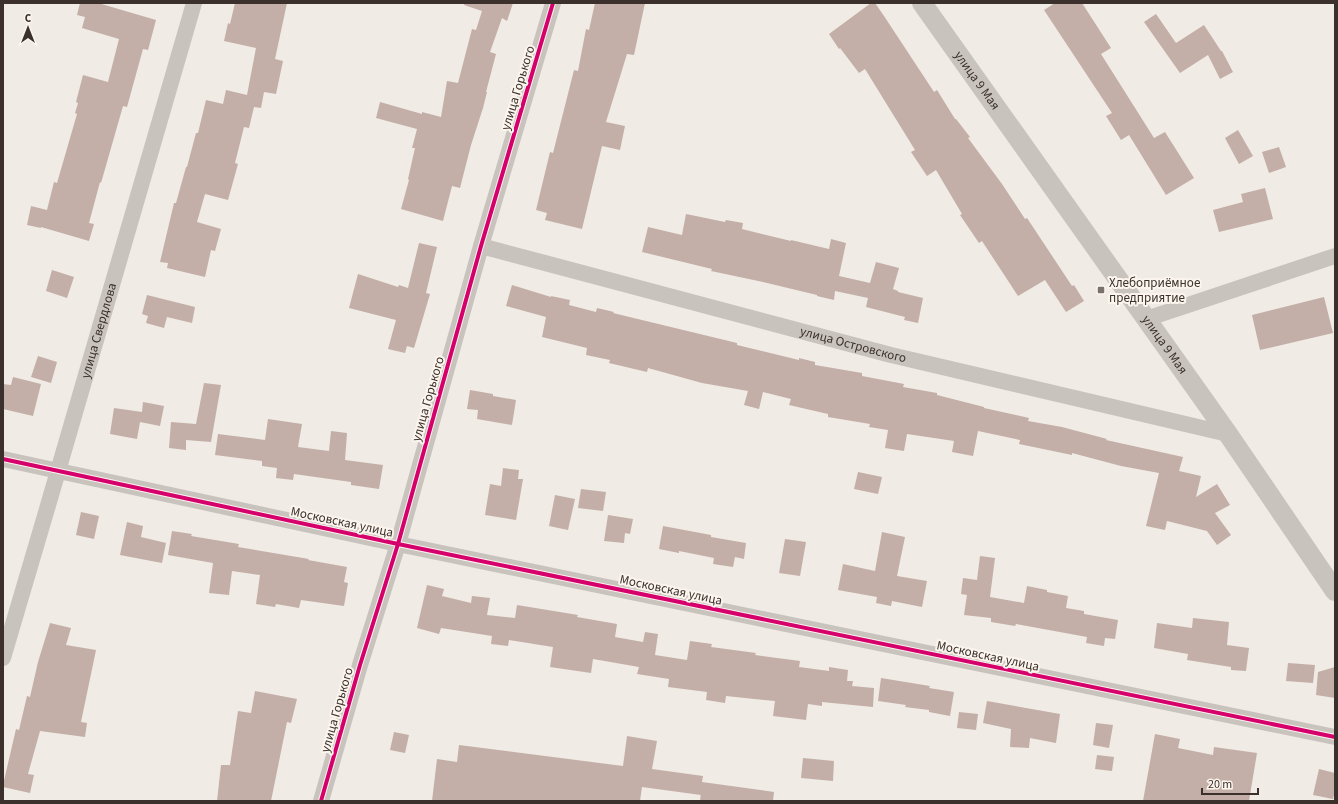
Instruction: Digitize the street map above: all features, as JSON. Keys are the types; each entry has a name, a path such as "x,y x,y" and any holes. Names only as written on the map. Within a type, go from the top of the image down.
{"street":[{"name":"улица Свердлова","path":"3,658 194,3"},
{"name":"улица Горького","path":"321,801 360,665 398,544 481,246 553,3"},
{"name":"улица 9 Мая","path":"922,3 1228,434 1335,591"},
{"name":"улица Островского","path":"481,246 891,355 1228,434"},
{"path":"1146,319 1335,256"},
{"name":"Московская улица","path":"3,459 398,544 1335,737"}],"building":[{"path":"80,3 98,3 156,20 148,50 143,49 127,107 123,106 89,223 94,224 89,241 41,227 27,225 31,206 47,210 54,182 57,183 77,114 75,113 78,103 76,102 83,75 108,82 119,39 82,28 85,17 77,15"},
{"path":"235,3 287,3 275,59 283,61 276,94 264,92 261,108 254,107 249,128 244,127 235,163 238,164 228,200 205,194 197,222 221,229 215,251 211,250 205,277 167,268 168,263 160,262 174,203 176,203 196,133 198,133 206,100 223,104 226,90 247,95 256,48 224,41"},
{"path":"465,3 513,3 507,21 502,18 490,52 496,54 483,108 471,145 460,188 452,186 443,221 401,209 409,180 415,148 412,148 417,129 376,118 380,102 422,114 422,112 441,117 447,81 458,83 472,29 476,30 482,11 464,5"},
{"path":"595,3 645,3 634,55 627,54 606,122 625,126 620,150 602,146 582,229 545,220 547,213 536,210 550,152 553,153 574,70 578,71 586,29 589,30"},
{"path":"871,3 875,3 934,92 937,90 955,119 970,137 968,138 1002,184 1025,219 1027,218 1072,286 1074,285 1084,301 1066,312 1045,280 1018,296 982,241 979,243 960,215 962,214 936,170 927,176 911,152 915,150 865,69 859,73 840,48 839,49 829,34"},
{"path":"1055,3 1082,3 1111,48 1101,54 1154,138 1165,132 1194,178 1166,195 1129,135 1121,140 1106,116 1112,113 1044,10"},
{"path":"1156,14 1176,43 1204,25 1222,51 1233,72 1220,79 1208,55 1180,73 1144,22"},
{"path":"1238,130 1253,156 1239,164 1225,138"},
{"path":"1279,147 1286,167 1269,173 1262,152"},
{"path":"1265,188 1273,219 1219,232 1213,210 1243,202 1241,194"},
{"path":"686,214 725,222 726,220 743,223 742,229 829,249 831,239 846,243 839,276 870,283 876,262 899,268 893,289 898,292 923,298 918,323 904,320 905,317 866,307 868,298 835,291 834,300 763,282 711,271 712,269 642,252 648,227 682,235"},
{"path":"419,243 437,247 426,293 430,294 414,348 407,346 405,353 388,349 396,320 349,308 358,274 398,287 399,285 408,288"},
{"path":"52,270 74,277 67,298 46,291"},
{"path":"512,285 551,297 570,300 569,305 596,312 597,308 737,343 737,345 799,360 799,358 815,362 815,365 862,373 862,376 904,384 903,387 937,393 937,395 984,408 1029,418 1028,421 1062,427 1107,439 1106,440 1183,457 1179,471 1201,476 1196,497 1217,484 1230,505 1215,513 1231,535 1217,545 1207,531 1167,521 1165,530 1146,526 1159,473 1121,466 1072,453 1072,455 1019,444 1020,440 978,431 973,456 952,452 954,441 907,434 904,451 885,448 888,430 869,427 870,424 828,417 828,414 789,405 791,399 763,392 759,409 744,405 748,391 702,383 648,368 647,372 609,363 610,360 586,355 587,348 542,337 546,317 506,306"},
{"path":"147,295 195,307 192,323 167,317 164,328 146,323 148,316 142,314"},
{"path":"1324,297 1333,333 1260,350 1252,315"},
{"path":"38,356 57,362 51,383 31,377"},
{"path":"13,377 41,384 33,416 3,409 3,384 11,385"},
{"path":"204,383 221,385 211,442 186,440 186,450 169,448 171,422 196,424"},
{"path":"470,390 516,400 512,425 477,419 478,410 467,409"},
{"path":"143,402 164,406 160,426 140,422 137,439 110,434 114,408 142,412"},
{"path":"268,419 302,424 298,447 329,451 331,431 347,433 345,460 383,465 379,489 351,485 351,482 294,474 293,480 276,478 277,468 262,466 262,461 215,455 218,434 265,440"},
{"path":"503,468 519,470 518,479 523,479 516,520 485,515 490,484 501,486"},
{"path":"858,472 882,477 878,494 854,489"},
{"path":"581,489 606,492 603,511 578,508"},
{"path":"555,495 575,499 568,530 549,526"},
{"path":"81,512 99,516 94,539 76,535"},
{"path":"608,515 633,519 630,534 625,533 624,543 604,541"},
{"path":"127,522 143,526 141,537 166,543 162,563 120,555"},
{"path":"663,526 746,543 744,559 735,557 733,567 713,564 714,558 679,551 679,553 659,549"},
{"path":"172,531 192,534 191,536 239,544 238,547 347,567 344,582 348,583 344,606 301,600 299,608 276,604 275,607 256,604 260,575 232,571 229,595 209,593 213,563 168,555"},
{"path":"882,532 905,537 897,576 927,581 922,607 892,601 891,606 876,603 877,597 838,590 843,564 875,571"},
{"path":"785,539 806,542 800,576 779,573"},
{"path":"980,556 995,558 990,597 1024,603 1027,586 1068,596 1066,608 1084,611 1084,614 1118,620 1115,639 1105,638 1104,646 1086,643 1087,637 1016,624 1015,626 991,622 991,618 964,615 967,595 961,594 963,578 977,580"},
{"path":"427,585 444,589 442,596 471,603 472,596 490,598 487,615 515,618 517,605 578,615 577,617 617,624 615,637 643,642 645,632 658,634 655,655 687,660 690,641 712,644 711,647 756,653 755,655 800,661 799,667 829,671 829,667 848,670 847,681 853,681 852,686 874,688 873,707 822,702 822,706 808,704 806,720 773,716 775,701 726,696 725,703 706,700 707,692 668,687 669,679 637,674 639,667 593,659 591,673 550,667 553,647 509,640 508,646 491,644 492,636 441,628 439,634 417,628"},
{"path":"1193,618 1229,622 1227,645 1249,648 1246,671 1231,670 1231,667 1187,660 1188,654 1154,648 1157,623 1192,628"},
{"path":"50,623 71,628 66,645 96,650 81,722 87,723 85,737 40,731 28,774 34,775 30,793 3,787 3,785 16,729 19,730 27,696 30,697 38,662"},
{"path":"1288,663 1315,665 1313,683 1286,681"},
{"path":"1335,667 1335,698 1316,695 1318,672"},
{"path":"881,678 930,686 929,688 954,692 950,716 929,712 929,710 905,707 906,705 878,701"},
{"path":"255,691 297,699 291,723 287,722 271,801 217,801 221,765 230,765 238,711 251,713"},
{"path":"987,701 1060,714 1056,743 1030,738 1029,748 1010,747 1011,729 983,723"},
{"path":"959,712 978,714 976,730 957,728"},
{"path":"1096,723 1113,725 1109,748 1093,745"},
{"path":"394,732 409,735 405,753 390,750"},
{"path":"1155,734 1180,739 1178,748 1213,755 1214,747 1257,753 1249,801 1143,801"},
{"path":"627,736 657,741 652,769 703,776 702,782 774,792 773,801 700,801 701,795 642,787 640,801 432,801 437,759 457,762 459,745 623,766"},
{"path":"1097,755 1114,757 1112,771 1095,769"},
{"path":"803,758 834,761 833,781 801,778"},
{"path":"1319,769 1335,773 1335,791 1333,799 1313,795"}],"cycle path":[{"path":"321,801 360,665 398,544 481,246 553,3"},
{"path":"3,459 398,544 1335,737"}],"place":[{"name":"Хлебоприёмное предприятие","path":"1101,290"}]}
